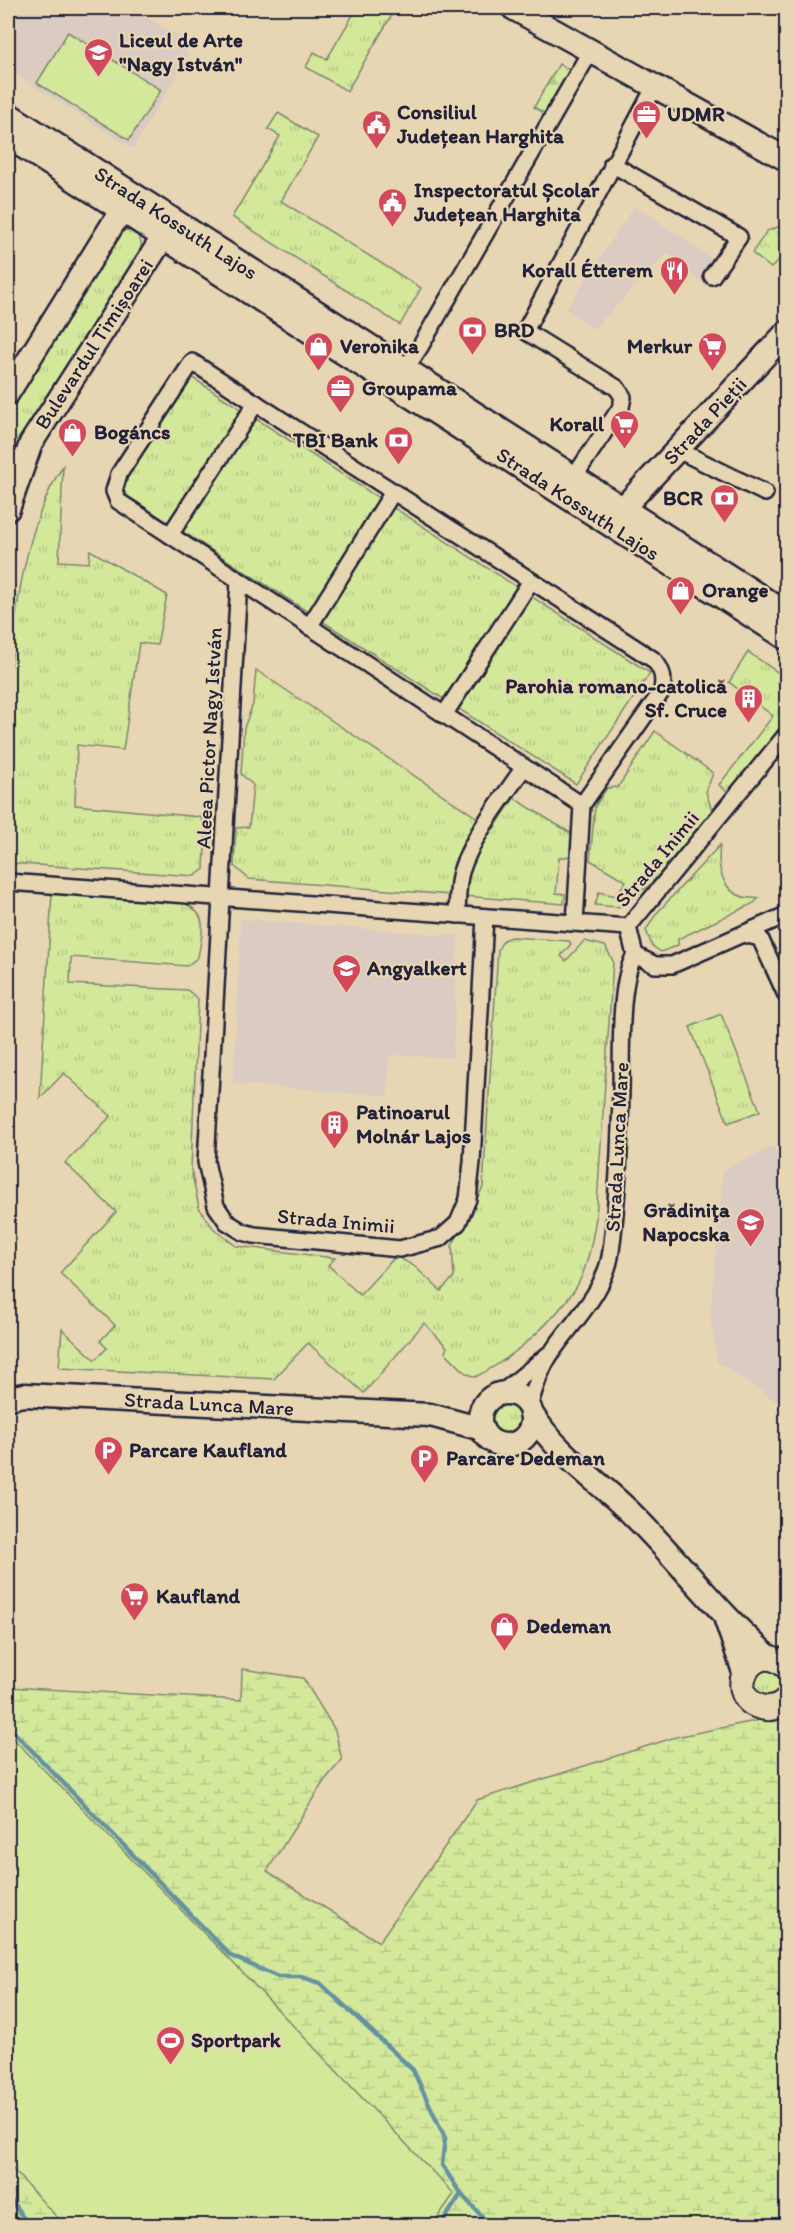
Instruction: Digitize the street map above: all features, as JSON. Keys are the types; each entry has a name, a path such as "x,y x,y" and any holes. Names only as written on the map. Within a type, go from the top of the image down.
{"main road":[{"path":"513,8 786,159"},
{"name":"Strada Kossuth Lajos","path":"8,114 126,203"},
{"name":"Strada Kossuth Lajos","path":"8,137 126,203 168,230 369,370 786,638"},
{"path":"8,393 126,203"},
{"name":"Strada Kossuth Lajos","path":"168,230 406,369 786,613"},
{"name":"Bulevardul Timișoarei","path":"11,482 31,443 168,230"},
{"name":"Strada Pieții","path":"623,508 786,333"},
{"path":"8,446 18,448 31,443"},
{"name":"Strada Lunca Mare","path":"13,1394 430,1415 482,1429"},
{"path":"571,1463 543,1450 495,1443 482,1429 480,1414 495,1396 517,1395 549,1439 571,1463 632,1514 725,1616 779,1658"},
{"name":"Strada Lunca Mare","path":"430,1415 495,1396"},
{"path":"513,1444 528,1432 530,1410"},
{"path":"725,1616 744,1672 743,1686 746,1696 754,1705 780,1710"},
{"path":"744,1672 753,1663 779,1658"}],"street":[{"path":"369,370 406,369 591,52"},
{"path":"574,477 621,407 623,397 617,388 525,331 654,88"},
{"path":"612,164 739,237 712,276"},
{"path":"575,923 582,805 662,691 664,680 661,669 654,660 192,362 119,474 114,491 118,501 582,805"},
{"path":"170,535 255,403"},
{"path":"678,450 765,493"},
{"path":"309,627 393,492"},
{"name":"Aleea Pictor Nagy István","path":"221,898 239,581"},
{"path":"444,715 531,581"},
{"name":"Strada Inimii","path":"8,882 628,927 786,735"},
{"path":"457,915 460,874 473,844 524,767"},
{"name":"Strada Inimii","path":"221,898 206,1162 216,1206 227,1222 254,1235 400,1249 423,1244 448,1233 458,1223 466,1207 472,1162 485,917"},
{"path":"628,927 635,955 655,965 672,965 786,915"},
{"path":"743,934 760,939 784,985"},
{"name":"Strada Lunca Mare","path":"530,1410 539,1375 594,1295 611,1251 619,1168 623,1018 628,966 635,955"},
{"name":"Strada Lunca Mare","path":"495,1396 552,1353"}],"shaded area":[{"name":"Liceul de Arte \"Nagy István\"","path":"8,8 130,8 180,37 189,55 133,149 8,70"},
{"path":"635,205 718,262 704,284 667,253 594,329 566,309"},
{"name":"Angyalkert","path":"241,919 458,936 453,1058 389,1055 388,1096 233,1084"},
{"name":"Grădiniţa Napocska","path":"774,1146 782,1166 786,1165 786,1421 784,1422 785,1407 717,1362 710,1317 723,1170"}],"green space":[{"path":"357,8 396,8 347,91 306,67 314,52 327,59"},
{"path":"68,32 161,90 129,140 37,83"},
{"path":"559,64 572,71 547,115 534,107"},
{"path":"278,113 318,137 281,201 421,288 400,325 232,217 280,136 268,129"},
{"path":"786,224 786,253 771,268 752,253 767,231"},
{"path":"122,230 130,231 139,238 141,249 31,427 15,441 8,439 8,408"},
{"path":"185,373 650,673 576,784 129,497 123,490 122,479"},
{"path":"63,466 59,561 89,563 90,550 167,595 157,645 139,643 123,750 77,745 75,805 200,817 206,826 204,869 195,876 8,863 8,713 18,604 28,553 43,506"},
{"path":"748,652 786,678 786,719 730,794 719,785 773,716 729,682"},
{"path":"256,670 494,829 514,798 572,834 570,856 559,858 556,893 565,894 564,904 249,879 234,866 236,828 249,827 253,785 241,774 244,728 253,704"},
{"path":"655,731 713,773 706,792 712,811 651,884 618,907 595,905 599,892 616,896 626,881 590,860 595,806 607,788 618,787"},
{"path":"720,845 720,866 726,884 738,895 759,898 754,903 678,939 678,945 661,952 652,946 646,930 656,914"},
{"path":"52,893 184,903 198,913 202,933 198,957 187,966 71,957 70,984 187,990 198,999 191,1169 199,1208 213,1228 236,1246 335,1258 328,1265 360,1295 396,1256 414,1266 441,1291 454,1277 452,1246 483,1187 498,950 502,943 512,937 569,941 571,944 561,956 566,961 584,941 605,946 613,961 596,1218 583,1273 566,1302 517,1350 475,1377 466,1373 445,1352 447,1347 424,1323 364,1393 308,1343 274,1379 59,1368 62,1329 95,1360 107,1348 100,1341 115,1325 60,1273 116,1212 65,1163 111,1116 64,1073 40,1098"},
{"path":"721,1014 760,1111 728,1123 690,1027"},
{"path":"505,1403 517,1408 522,1420 517,1432 505,1437 493,1432 488,1420 493,1408"},
{"path":"762,1667 782,1674 785,1690 760,1700 750,1680"},
{"path":"242,1669 303,1678 335,1730 342,1760 324,1781 267,1871 379,1942 477,1800 676,1737 760,1720 786,1709 786,2225 8,2225 8,1687 241,1700"},
{"name":"Sportpark","path":"8,1733 238,1968 454,2194 432,2225 64,2225 8,2164"}],"waterway":[{"path":"8,1726 231,1956 278,1977 301,1977 320,1983 413,2070 445,2138 442,2165 461,2194 491,2226"},
{"path":"440,2226 461,2194"},
{"path":"8,2196 29,2226"}],"place":[{"name":"Liceul de Arte \"Nagy István\"","path":"98,78"},
{"name":"UDMR","path":"646,140"},
{"name":"Consiliul Județean Harghita","path":"376,150"},
{"name":"Inspectoratul Școlar Județean Harghita","path":"393,228"},
{"name":"Korall Étterem","path":"674,296"},
{"name":"BRD","path":"473,356"},
{"name":"Veronika","path":"319,372"},
{"name":"Merkur","path":"713,372"},
{"name":"Groupama","path":"341,414"},
{"name":"Korall","path":"625,450"},
{"name":"Bogáncs","path":"73,458"},
{"name":"TBI Bank","path":"399,466"},
{"name":"BCR","path":"724,524"},
{"name":"Orange","path":"681,616"},
{"name":"Parohia romano-catolică Sf. Cruce","path":"748,724"},
{"name":"Angyalkert","path":"346,994"},
{"name":"Patinoarul Molnár Lajos","path":"335,1150"},
{"name":"Grădiniţa Napocska","path":"751,1248"},
{"name":"Parcare Kaufland","path":"108,1476"},
{"name":"Parcare Dedeman","path":"425,1484"},
{"name":"Kaufland","path":"135,1622"},
{"name":"Dedeman","path":"505,1652"},
{"name":"Sportpark","path":"170,2066"}]}
